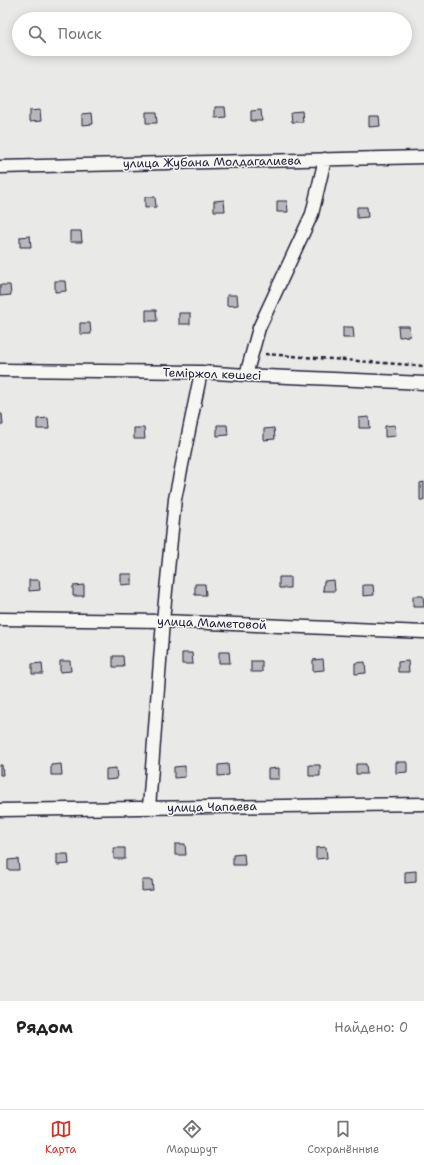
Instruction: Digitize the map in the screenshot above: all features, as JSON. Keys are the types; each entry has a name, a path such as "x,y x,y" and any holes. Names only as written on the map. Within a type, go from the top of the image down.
{"street":[{"name":"улица Жубана Молдагалиева","path":"0,167 424,157"},
{"path":"246,375 259,328 312,214 325,159"},
{"name":"Теміржол көшесі","path":"0,370 202,372 424,383"},
{"path":"149,808 174,498 202,372"},
{"name":"улица Маметовой","path":"0,618 163,621 424,632"},
{"name":"улица Чапаева","path":"0,810 424,804"}],"path":[{"path":"252,353 424,366"}],"building":[{"path":"215,107 225,107 226,117 215,118"},
{"path":"40,110 41,121 29,122 29,111"},
{"path":"261,110 262,121 251,121 251,111"},
{"path":"302,111 303,122 292,122 291,112"},
{"path":"146,112 156,112 157,123 146,123"},
{"path":"92,113 93,124 82,125 82,114"},
{"path":"369,116 379,116 380,126 369,127"},
{"path":"145,197 155,197 156,207 145,208"},
{"path":"224,200 225,211 214,211 214,201"},
{"path":"277,201 287,201 288,212 277,212"},
{"path":"357,207 367,207 368,217 357,218"},
{"path":"70,231 81,231 82,242 70,242"},
{"path":"30,236 31,247 20,247 20,237"},
{"path":"55,281 65,281 66,291 55,292"},
{"path":"0,285 10,285 11,295 0,296"},
{"path":"227,295 237,295 238,305 227,306"},
{"path":"146,310 156,310 157,321 146,321"},
{"path":"179,313 190,313 190,324 179,324"},
{"path":"80,323 90,323 91,334 80,334"},
{"path":"398,326 409,326 410,336 399,337"},
{"path":"343,327 353,327 354,338 343,338"},
{"path":"0,414 2,414 3,425 0,425"},
{"path":"369,417 370,428 359,428 359,418"},
{"path":"48,418 49,429 37,429 37,419"},
{"path":"217,425 227,425 228,435 217,436"},
{"path":"395,425 396,436 385,437 385,426"},
{"path":"134,428 144,428 145,439 134,439"},
{"path":"274,428 275,439 264,440 264,429"},
{"path":"424,482 424,500 420,500 420,483"},
{"path":"121,574 132,574 132,584 121,585"},
{"path":"279,577 290,577 290,588 279,588"},
{"path":"29,580 39,580 40,590 29,591"},
{"path":"334,580 335,591 323,591 324,581"},
{"path":"195,584 205,584 206,595 195,595"},
{"path":"84,585 84,596 73,596 73,586"},
{"path":"363,585 373,585 374,595 363,596"},
{"path":"413,596 423,596 424,607 413,607"},
{"path":"219,652 229,652 230,663 219,663"},
{"path":"182,653 192,653 193,664 182,664"},
{"path":"113,656 123,656 124,667 113,667"},
{"path":"323,659 324,670 313,671 313,660"},
{"path":"60,661 70,661 71,671 60,672"},
{"path":"251,661 262,661 262,672 251,672"},
{"path":"408,661 409,672 398,672 398,662"},
{"path":"365,662 366,673 355,674 355,663"},
{"path":"42,663 43,674 32,674 32,664"},
{"path":"396,762 407,762 407,772 396,773"},
{"path":"61,764 62,775 51,775 51,765"},
{"path":"228,764 229,775 218,776 218,765"},
{"path":"356,764 366,764 367,774 356,774"},
{"path":"0,765 2,765 3,775 0,775"},
{"path":"309,765 320,765 320,776 309,776"},
{"path":"185,766 185,777 174,778 174,767"},
{"path":"116,768 117,779 106,780 106,769"},
{"path":"279,768 279,779 268,779 268,769"},
{"path":"175,844 185,844 186,855 175,855"},
{"path":"326,847 327,858 316,859 316,848"},
{"path":"114,848 125,848 125,859 114,859"},
{"path":"57,854 68,854 69,864 57,865"},
{"path":"244,854 245,865 233,865 233,855"},
{"path":"18,859 19,870 8,870 8,860"},
{"path":"416,871 416,882 405,883 405,872"},
{"path":"142,880 152,880 153,890 142,891"}]}
